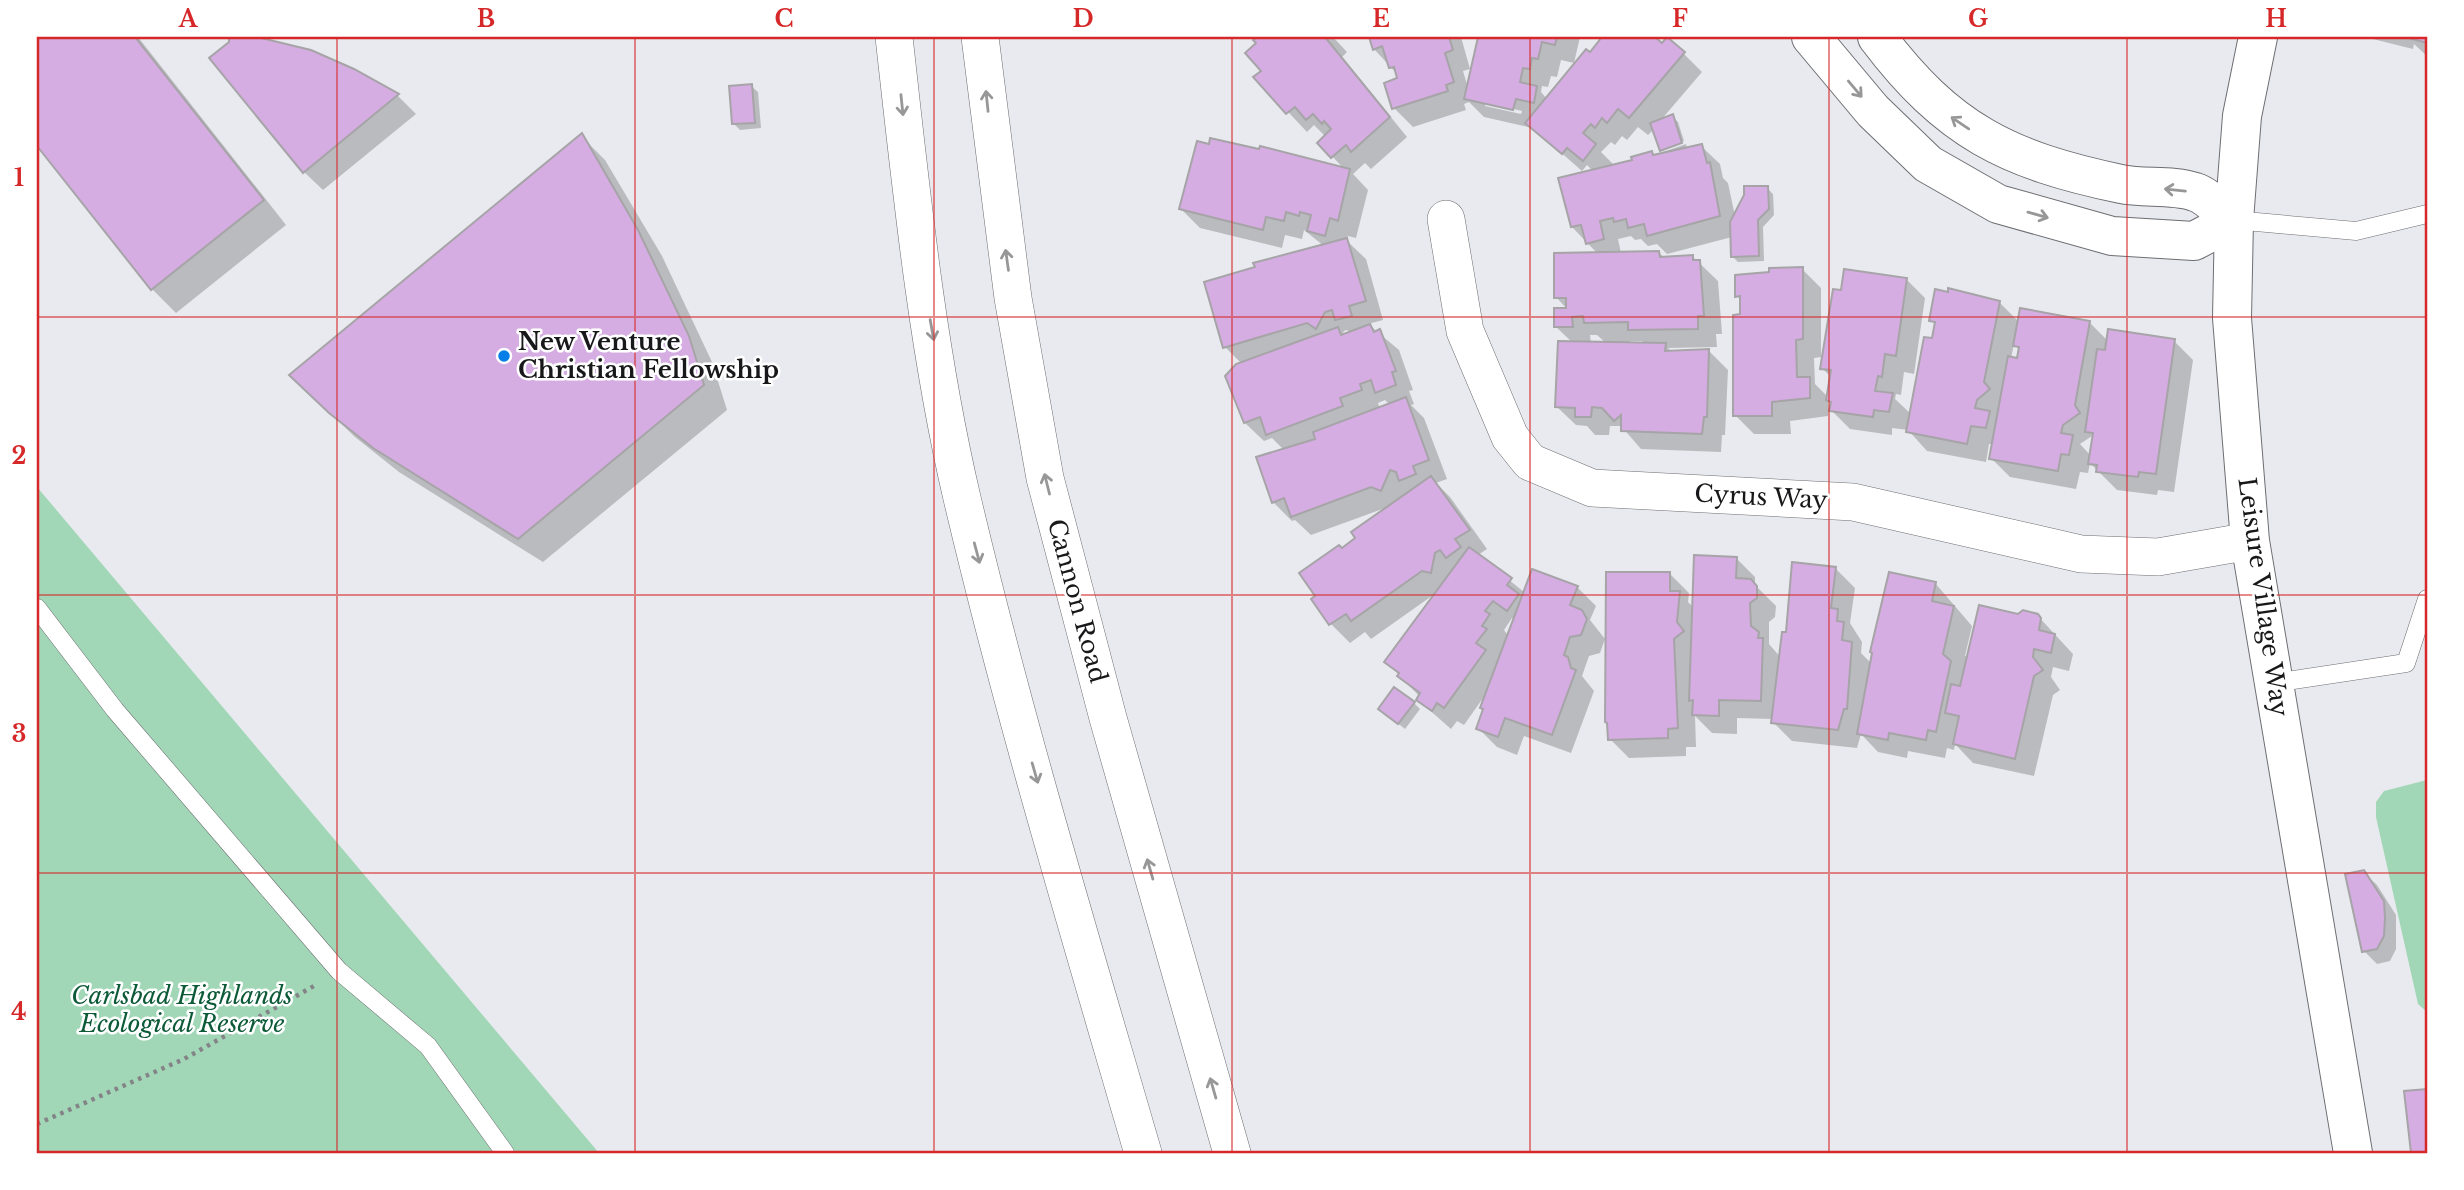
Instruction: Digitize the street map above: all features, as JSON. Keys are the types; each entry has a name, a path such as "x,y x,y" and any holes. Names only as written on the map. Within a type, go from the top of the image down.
{"street":[{"path":"894,37 929,312 962,496 1026,741 1143,1153"},
{"name":"Cannon Road","path":"980,37 1013,298 1045,478 1108,718 1232,1153"},
{"path":"1811,37 1873,111 1928,164 1998,204 2112,236 2194,241 2234,220 2196,192 2123,185 2071,172 2024,159 1981,137 1940,109 1877,37"},
{"name":"Leisure Village Way","path":"2258,37 2242,116 2234,220 2232,318 2250,541 2353,1153"},
{"name":"Cyrus Way","path":"1446,219 1465,331 1510,437 1531,462 1592,488 1853,502 2081,554 2158,557 2250,541"}],"lane":[{"path":"2234,220 2356,231 2427,215"},
{"path":"2274,683 2406,663 2427,599"},
{"path":"37,608 116,710 339,971 428,1046 505,1153"}],"path":[{"path":"37,1124 184,1059 339,971"}],"green space":[{"name":"Carlsbad Highlands Ecological Reserve","path":"37,487 599,1153 37,1153"},
{"path":"2427,780 2427,1012 2418,1004 2376,817 2376,802 2384,791"}],"building":[{"path":"37,37 135,37 264,200 151,290 37,146"},
{"path":"229,37 257,37 311,50 354,69 399,94 303,173 209,58 229,42"},
{"path":"1257,37 1325,37 1390,117 1351,152 1346,145 1331,158 1317,143 1331,129 1324,121 1322,124 1313,114 1306,120 1295,107 1286,114 1253,77 1261,71 1245,53 1256,43 1253,40"},
{"path":"1369,37 1449,37 1453,50 1445,53 1454,82 1446,85 1448,91 1392,109 1384,83 1397,78 1394,67 1389,68 1382,46 1373,50"},
{"path":"1478,37 1557,37 1555,45 1542,42 1538,59 1532,58 1530,69 1523,68 1520,82 1537,86 1534,103 1516,99 1513,110 1464,99"},
{"path":"1602,37 1655,37 1662,43 1667,37 1685,52 1629,118 1618,109 1607,123 1602,118 1595,128 1591,124 1583,133 1596,144 1583,161 1567,148 1562,154 1525,123 1586,49 1590,52"},
{"path":"2405,37 2427,37 2427,43"},
{"path":"752,84 755,123 732,124 729,86"},
{"path":"1673,114 1682,143 1660,151 1650,123"},
{"name":"New Venture Christian Fellowship","path":"582,133 638,230 689,336 704,385 518,539 373,448 329,413 289,375"},
{"path":"1210,138 1259,149 1260,146 1350,169 1338,221 1330,218 1325,236 1307,231 1311,215 1300,212 1299,216 1286,212 1284,221 1266,217 1263,230 1179,209 1197,141 1209,144"},
{"path":"1702,144 1707,163 1710,162 1720,216 1647,236 1644,224 1628,228 1626,219 1614,222 1613,218 1600,221 1604,239 1586,244 1581,225 1571,227 1558,178 1632,160 1631,157 1652,151 1653,155"},
{"path":"1744,186 1768,186 1769,209 1758,220 1759,256 1731,257 1730,222 1744,195"},
{"path":"1347,238 1366,301 1349,306 1352,316 1335,320 1332,310 1325,312 1316,329 1307,323 1223,348 1204,282 1255,267 1253,263"},
{"path":"1659,251 1660,257 1693,255 1693,260 1700,260 1704,316 1698,316 1698,329 1628,330 1628,322 1584,323 1583,316 1572,317 1573,327 1554,327 1554,308 1566,308 1566,298 1554,298 1554,253"},
{"path":"1803,267 1803,339 1796,340 1797,377 1810,377 1810,398 1772,402 1772,416 1733,416 1733,315 1740,314 1740,296 1735,297 1735,275 1769,272 1769,268"},
{"path":"1844,269 1907,278 1896,356 1885,354 1882,377 1878,376 1875,391 1893,393 1889,412 1874,410 1873,417 1829,411 1831,402 1826,400 1831,370 1820,369 1833,289 1841,290"},
{"path":"1948,288 2000,301 1984,382 1990,389 1977,400 1975,408 1990,411 1986,428 1971,426 1967,444 1906,432 1924,337 1932,338 1935,322 1929,321 1935,289 1948,292"},
{"path":"2020,308 2090,321 2075,405 2080,413 2063,425 2061,433 2073,435 2069,455 2061,454 2058,471 1989,459 2008,356 2017,358 2019,347 2013,346"},
{"path":"1370,324 1374,332 1380,329 1396,371 1392,372 1396,385 1375,393 1371,380 1360,384 1362,390 1340,398 1343,406 1266,435 1260,417 1244,423 1225,376 1236,364 1338,327 1341,335"},
{"path":"2108,329 2175,339 2156,474 2139,472 2138,477 2096,472 2097,465 2088,464 2093,433 2085,432 2097,349 2105,350"},
{"path":"1558,341 1666,343 1665,351 1709,349 1707,417 1704,417 1702,434 1621,431 1621,415 1614,421 1602,408 1592,407 1591,417 1575,417 1575,408 1555,407"},
{"path":"1406,397 1429,460 1413,466 1416,474 1399,481 1396,472 1390,470 1381,491 1371,487 1291,517 1284,498 1272,503 1256,457 1315,439 1313,432"},
{"path":"1431,476 1470,530 1455,539 1461,547 1446,558 1440,550 1435,553 1431,573 1422,571 1351,621 1346,614 1329,625 1311,599 1315,596 1299,573 1339,545 1342,548 1355,538 1351,532"},
{"path":"1469,547 1512,578 1507,585 1519,594 1507,611 1493,601 1485,611 1490,614 1482,626 1487,629 1476,643 1486,650 1444,708 1437,703 1432,711 1416,700 1420,693 1397,676 1399,673 1384,662"},
{"path":"1694,555 1737,557 1736,578 1751,579 1757,586 1757,598 1750,603 1751,626 1759,632 1758,638 1763,638 1761,701 1719,700 1719,716 1692,715 1693,700 1689,701"},
{"path":"1792,562 1836,567 1831,608 1838,609 1837,621 1844,622 1842,640 1852,642 1847,709 1844,709 1838,730 1771,723 1782,632 1786,632"},
{"path":"1532,569 1578,586 1570,605 1582,610 1587,619 1581,635 1570,637 1564,655 1568,657 1571,668 1576,670 1552,735 1505,718 1498,737 1476,729 1483,709 1480,708"},
{"path":"1606,572 1670,572 1670,591 1680,591 1677,622 1684,631 1674,639 1678,728 1668,729 1668,738 1608,740 1605,722"},
{"path":"1889,572 1936,582 1932,601 1954,606 1943,654 1951,661 1936,732 1928,730 1926,740 1889,733 1888,740 1857,734 1872,653 1870,652"},
{"path":"1979,605 2018,614 2023,610 2038,614 2041,618 2039,630 2055,634 2051,653 2034,649 2033,657 2043,670 2034,676 2015,759 1953,744 1959,716 1945,713 1951,684 1960,686"},
{"path":"1394,687 1415,702 1398,724 1378,709"},
{"path":"2364,870 2384,901 2385,918 2384,936 2377,949 2362,952 2345,874"},
{"path":"2427,1089 2427,1153 2411,1153 2404,1091"}],"place":[{"name":"New Venture Christian Fellowship","path":"504,356"}]}
